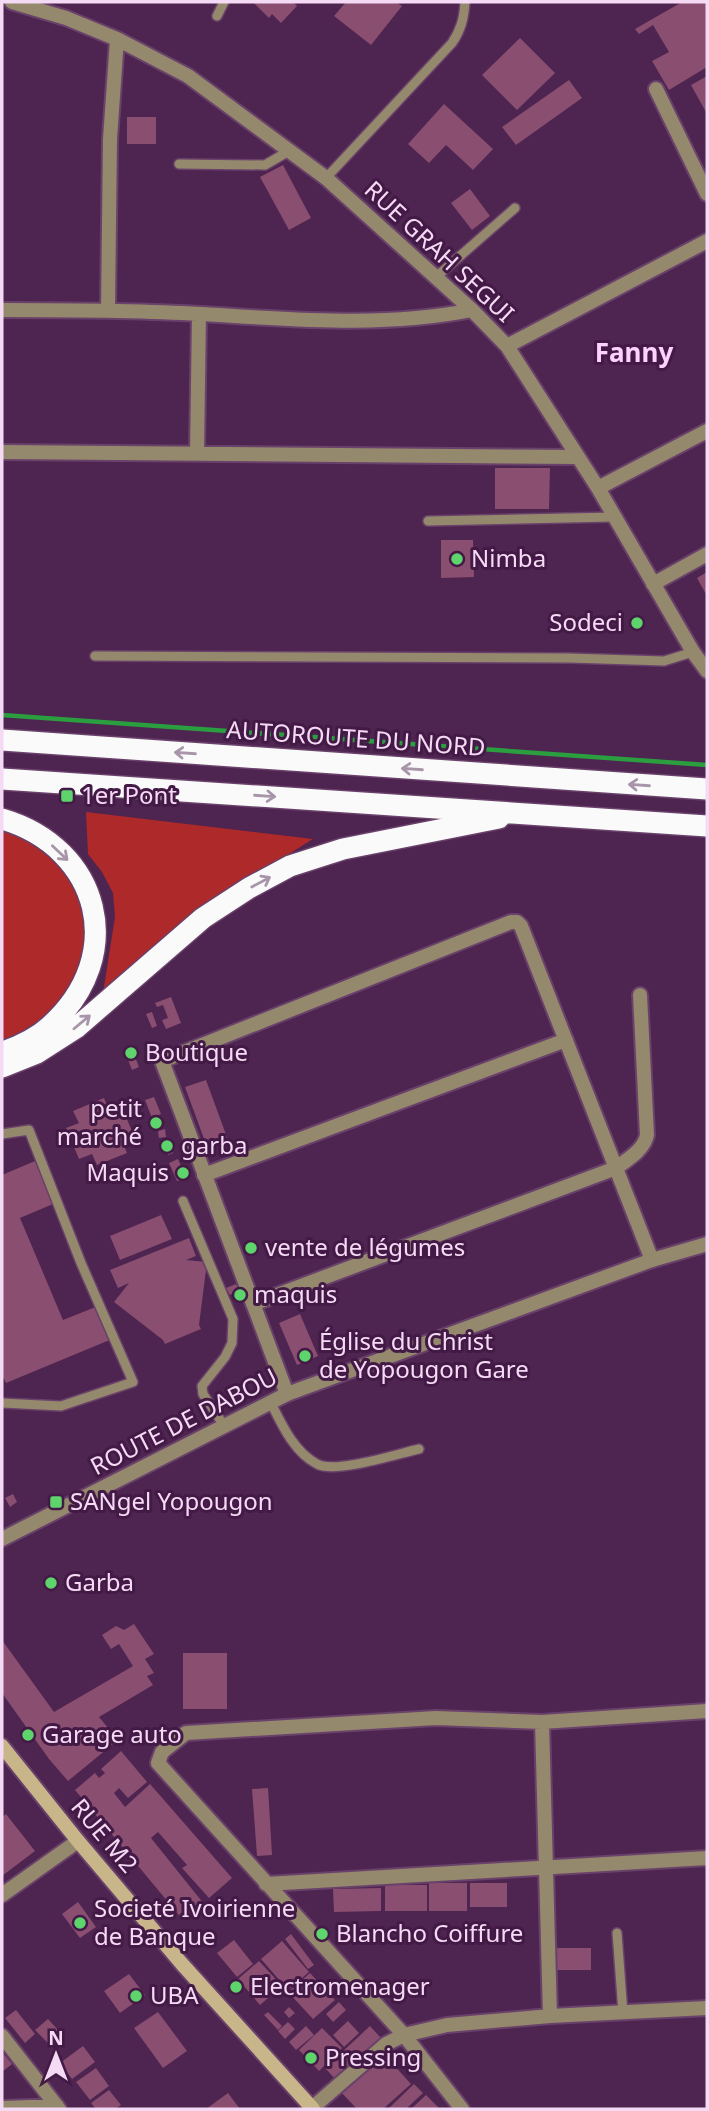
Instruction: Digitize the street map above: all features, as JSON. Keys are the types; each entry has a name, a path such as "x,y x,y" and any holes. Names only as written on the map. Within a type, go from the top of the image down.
{"highway":[{"name":"AUTOROUTE DU NORD","path":"2,740 707,789"},
{"path":"2,779 707,826"},
{"path":"5,1064 37,1053 76,1028 203,918 249,888 290,866 343,849 535,813"},
{"path":"2,819 14,822 43,838 62,853 79,873 90,895 94,925 93,953 79,992 49,1028 24,1044 5,1064"}],"main road":[{"name":"RUE M2","path":"2,1746 182,1964 312,2109"}],"street":[{"name":"RUE GRAH SEGUI","path":"12,2 66,18 117,39 188,76 326,178 472,310 507,346 598,488 707,671"},
{"path":"108,310 110,139 117,39"},
{"path":"656,89 707,194"},
{"path":"507,346 707,240"},
{"path":"2,310 108,310 289,319 404,320 472,310"},
{"path":"197,453 199,314"},
{"path":"598,488 707,431"},
{"path":"2,452 577,457"},
{"path":"653,584 707,554"},
{"path":"287,1394 161,1064 164,1058 511,922 517,922 521,926 652,1260"},
{"path":"253,1304 616,1168 646,1143 640,995"},
{"path":"204,1175 566,1040"},
{"name":"ROUTE DE DABOU","path":"2,1539 287,1394 652,1260 707,1244"},
{"path":"462,2109 404,2035 158,1763 162,1752 186,1733 436,1718 542,1722 707,1711"},
{"path":"542,1722 550,2016"},
{"path":"2,1895 78,1841"},
{"path":"266,1884 707,1858"},
{"path":"312,2109 386,2044 404,2035 447,2025 550,2016 707,2008"},
{"path":"2,2036 58,2108"},
{"path":"2,2108 58,2108"}],"lane":[{"path":"217,16 224,2"},
{"path":"326,178 452,43 464,19 465,2"},
{"path":"179,164 265,165 289,151"},
{"path":"436,277 515,208"},
{"path":"428,522 614,517"},
{"path":"95,656 569,658 664,661 694,652"},
{"path":"2,1135 29,1130 89,1284 133,1382 61,1406 2,1403"},
{"path":"183,1201 233,1319 232,1343 225,1357 202,1387 203,1394 225,1427"},
{"path":"271,1403 284,1429 301,1452 318,1465 338,1468 419,1449"},
{"path":"617,1933 623,2012"}],"shaded area":[{"path":"86,812 313,839 235,888 103,993 115,917 113,893 88,854"},
{"path":"2,826 41,844 75,878 89,928 82,973 46,1021 2,1043"}],"building":[{"path":"253,2 293,2 297,6 281,23 272,14 269,18"},
{"path":"346,2 396,2 402,6 371,45 334,16"},
{"path":"682,2 707,2 707,67 669,90 652,61 669,52 653,25 639,34 635,29"},
{"path":"520,38 555,73 517,110 482,75"},
{"path":"707,76 707,114 691,85"},
{"path":"569,80 582,98 516,145 502,127"},
{"path":"444,104 493,149 473,170 446,145 429,163 408,144"},
{"path":"127,117 156,117 156,144 127,144"},
{"path":"283,165 311,218 289,230 260,177"},
{"path":"470,189 490,216 472,230 451,203"},
{"path":"495,468 550,468 549,509 495,509"},
{"name":"Nimba","path":"441,540 473,540 474,577 441,578"},
{"path":"707,572 707,596 697,578"},
{"path":"171,997 181,1023 166,1029 162,1020 168,1018 163,1005 157,1007 155,1003"},
{"path":"152,1012 157,1026 152,1028 146,1014"},
{"path":"132,1049 139,1067 132,1070 125,1052"},
{"path":"206,1080 228,1140 207,1147 185,1087"},
{"path":"154,1097 161,1114 152,1118 145,1100"},
{"path":"104,1098 109,1110 121,1105 134,1136 122,1141 127,1153 97,1165 92,1154 79,1159 66,1128 79,1123 73,1111"},
{"path":"165,1129 166,1137 159,1138 158,1131"},
{"path":"169,1141 173,1153 168,1155 164,1143"},
{"path":"178,1159 186,1178 177,1181 169,1163"},
{"path":"35,1161 53,1204 20,1218 63,1320 98,1306 112,1339 6,1383 2,1375 2,1175"},
{"path":"161,1215 172,1239 120,1260 110,1236"},
{"path":"189,1238 196,1256 186,1260 207,1262 199,1325 201,1329 165,1344 114,1302 129,1283 118,1288 110,1270"},
{"path":"236,1284 239,1290 230,1295 226,1288"},
{"path":"300,1314 318,1356 297,1365 279,1323"},
{"path":"13,1494 17,1502 10,1507 5,1498"},
{"path":"134,1624 154,1654 145,1659 154,1673 147,1676 153,1685 99,1717 118,1740 68,1781 2,1693 2,1640 54,1712 133,1666 119,1644 111,1649 102,1635 116,1626 124,1630"},
{"path":"183,1653 227,1653 227,1709 183,1709"},
{"path":"121,1751 147,1782 128,1798 119,1788 114,1793 125,1807 150,1784 232,1878 209,1898 182,1868 187,1865 158,1832 151,1838 204,1904 183,1920 75,1790 95,1773 99,1778 105,1773 101,1769"},
{"path":"268,1788 272,1855 257,1856 252,1789"},
{"path":"6,1814 35,1851 2,1876 2,1817"},
{"path":"429,1883 467,1883 467,1911 429,1911"},
{"path":"470,1883 507,1883 507,1907 470,1907"},
{"path":"385,1885 427,1885 427,1911 385,1911"},
{"path":"381,1888 381,1911 334,1912 333,1889"},
{"path":"78,1902 96,1927 80,1938 62,1914"},
{"path":"291,1934 314,1965 308,1969 285,1939"},
{"path":"234,1940 253,1964 237,1977 217,1953"},
{"path":"282,1941 309,1972 288,1990 261,1959"},
{"path":"557,1948 591,1948 591,1970 557,1970"},
{"path":"259,1961 282,1986 260,2005 238,1979"},
{"path":"310,1973 335,2000 313,2019 288,1992"},
{"path":"129,1974 145,1995 120,2013 104,1991"},
{"path":"339,2002 346,2010 333,2022 326,2014"},
{"path":"289,2007 295,2013 289,2018 284,2012"},
{"path":"16,2010 35,2034 25,2043 5,2018"},
{"path":"158,2012 187,2051 163,2068 134,2028"},
{"path":"268,2012 282,2026 278,2030 264,2015"},
{"path":"48,2019 60,2032 48,2043 35,2030"},
{"path":"348,2021 359,2033 344,2047 333,2035"},
{"path":"288,2022 295,2029 285,2039 278,2031"},
{"path":"306,2026 314,2035 296,2050 289,2042"},
{"path":"370,2026 381,2038 336,2080 325,2068"},
{"path":"322,2028 342,2048 319,2071 299,2050"},
{"path":"83,2046 95,2062 72,2079 60,2063"},
{"path":"381,2051 411,2084 383,2109 357,2109 338,2089"},
{"path":"2,2052 12,2064 2,2072"},
{"path":"96,2068 109,2086 90,2100 76,2082"},
{"path":"414,2084 423,2093 406,2109 388,2109"},
{"path":"109,2090 121,2105 115,2109 96,2109 91,2103"},
{"path":"228,2093 240,2109 206,2109"},
{"path":"426,2095 440,2109 411,2109"}],"waterway":[{"path":"2,715 707,765"}],"place":[{"name":"Nimba","path":"457,559"},
{"name":"Sodeci","path":"637,623"},
{"name":"1er Pont","path":"67,796"},
{"name":"Boutique","path":"131,1053"},
{"name":"petit marché","path":"156,1123"},
{"name":"garba","path":"167,1146"},
{"name":"Maquis","path":"183,1173"},
{"name":"vente de légumes","path":"251,1248"},
{"name":"maquis","path":"240,1295"},
{"name":"Église du Christ de Yopougon Gare","path":"305,1356"},
{"name":"SANgel Yopougon","path":"56,1502"},
{"name":"Garba","path":"51,1583"},
{"name":"Garage auto","path":"28,1735"},
{"name":"Societé Ivoirienne de Banque","path":"80,1923"},
{"name":"Blancho Coiffure","path":"322,1934"},
{"name":"Electromenager","path":"236,1987"},
{"name":"UBA","path":"136,1996"},
{"name":"Pressing","path":"311,2058"}],"district":[{"name":"Fanny","path":"634,353"}]}
